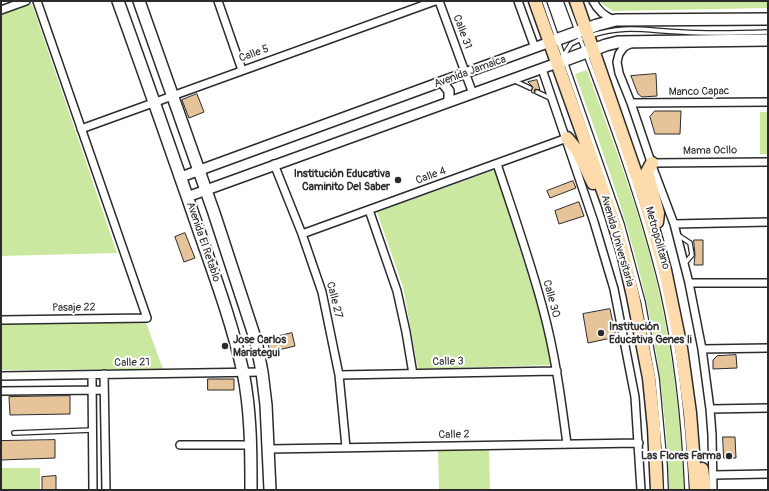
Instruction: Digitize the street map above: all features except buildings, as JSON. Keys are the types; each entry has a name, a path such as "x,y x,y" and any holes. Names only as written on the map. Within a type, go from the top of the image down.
{"main road":[{"name":"Avenida El Retablo","path":"118,1 226,308 243,373 251,445 251,490"},
{"name":"Avenida El Retablo","path":"139,1 173,95 256,341 262,372 269,449 270,490"},
{"name":"Avenida Universitaria","path":"535,1 562,59 608,205 626,268 649,378 654,428 657,490"},
{"path":"576,1 583,34 589,51 637,173 656,237 672,301 681,348 690,414 696,490"},
{"name":"Avenida Jamaica","path":"554,41 583,34 616,20 768,19"},
{"name":"Avenida Jamaica","path":"562,59 618,42 768,40"},
{"path":"567,138 576,150 596,190 608,205"},
{"path":"652,163 648,172 658,213 656,237"},
{"path":"692,444 701,465 705,490"}],"street":[{"path":"1,10 26,1"},
{"path":"37,1 81,128"},
{"path":"218,1 242,70"},
{"name":"Calle 5","path":"81,128 435,1"},
{"name":"Calle 31","path":"439,1 473,94"},
{"path":"518,1 535,48"},
{"path":"593,1 597,9 605,16 616,20"},
{"name":"Avenida Jamaica","path":"181,177 554,41"},
{"path":"635,41 624,46 616,62 674,224 689,283 702,349 710,409 713,490"},
{"name":"Avenida Jamaica","path":"187,197 274,164 512,80 562,59"},
{"name":"Avenida Universitaria","path":"542,68 567,138 614,288 635,397 641,490"},
{"path":"442,82 449,91 449,102"},
{"name":"Manco Capac","path":"631,103 768,102"},
{"name":"Pasaje 22","path":"1,320 147,318 81,128"},
{"name":"Calle 4","path":"302,234 567,138"},
{"name":"Mama Ocllo","path":"652,163 768,162"},
{"name":"Calle 27","path":"274,164 302,234 322,292 339,375 346,447"},
{"name":"Calle 30","path":"497,164 543,310 557,371 568,444"},
{"path":"369,210 397,291 413,374"},
{"path":"674,224 768,222"},
{"path":"689,283 768,283"},
{"path":"702,349 768,348"},
{"name":"Calle 3","path":"339,375 557,371"},
{"name":"Calle 21","path":"1,376 262,372"},
{"path":"92,374 93,490"},
{"path":"104,374 106,490"},
{"path":"1,391 104,390"},
{"path":"710,409 768,408"},
{"name":"Calle 2","path":"269,449 639,443"},
{"path":"180,445 251,445"},
{"path":"713,475 768,474"}],"lane":[{"path":"544,1 554,41"},
{"path":"566,1 583,34"},
{"path":"666,490 657,378 643,302 622,224 562,59 571,44 583,34 610,30 631,28 682,32 768,32"},
{"name":"Metropolitano","path":"589,51 641,214 662,290 675,362 682,417 687,490"},
{"path":"512,80 530,88"},
{"path":"537,92 552,99"},
{"path":"676,234 690,243 692,255 684,264"},
{"path":"14,433 92,430"}],"green space":[{"path":"600,1 768,1 768,8 613,11"},
{"path":"32,4 117,253 1,256 1,15"},
{"path":"587,70 636,209 650,256 664,314 677,402 684,490 669,490 664,413 654,337 629,233 612,179 575,74"},
{"path":"760,112 768,112 768,154 760,154"},
{"path":"495,170 540,314 551,365 418,369 403,287 377,212"},
{"path":"145,320 163,369 1,370 1,322"},
{"path":"489,449 490,490 439,490 438,450"},
{"path":"1,468 40,468 40,490 1,490"}],"place":[{"name":"Institución Educativa Caminito Del Saber","path":"398,180"},
{"name":"Institución Educativa Genes Ii","path":"601,333"},
{"name":"Jose Carlos Mariategui","path":"225,346"},
{"name":"Las Flores Farma","path":"729,456"}]}
